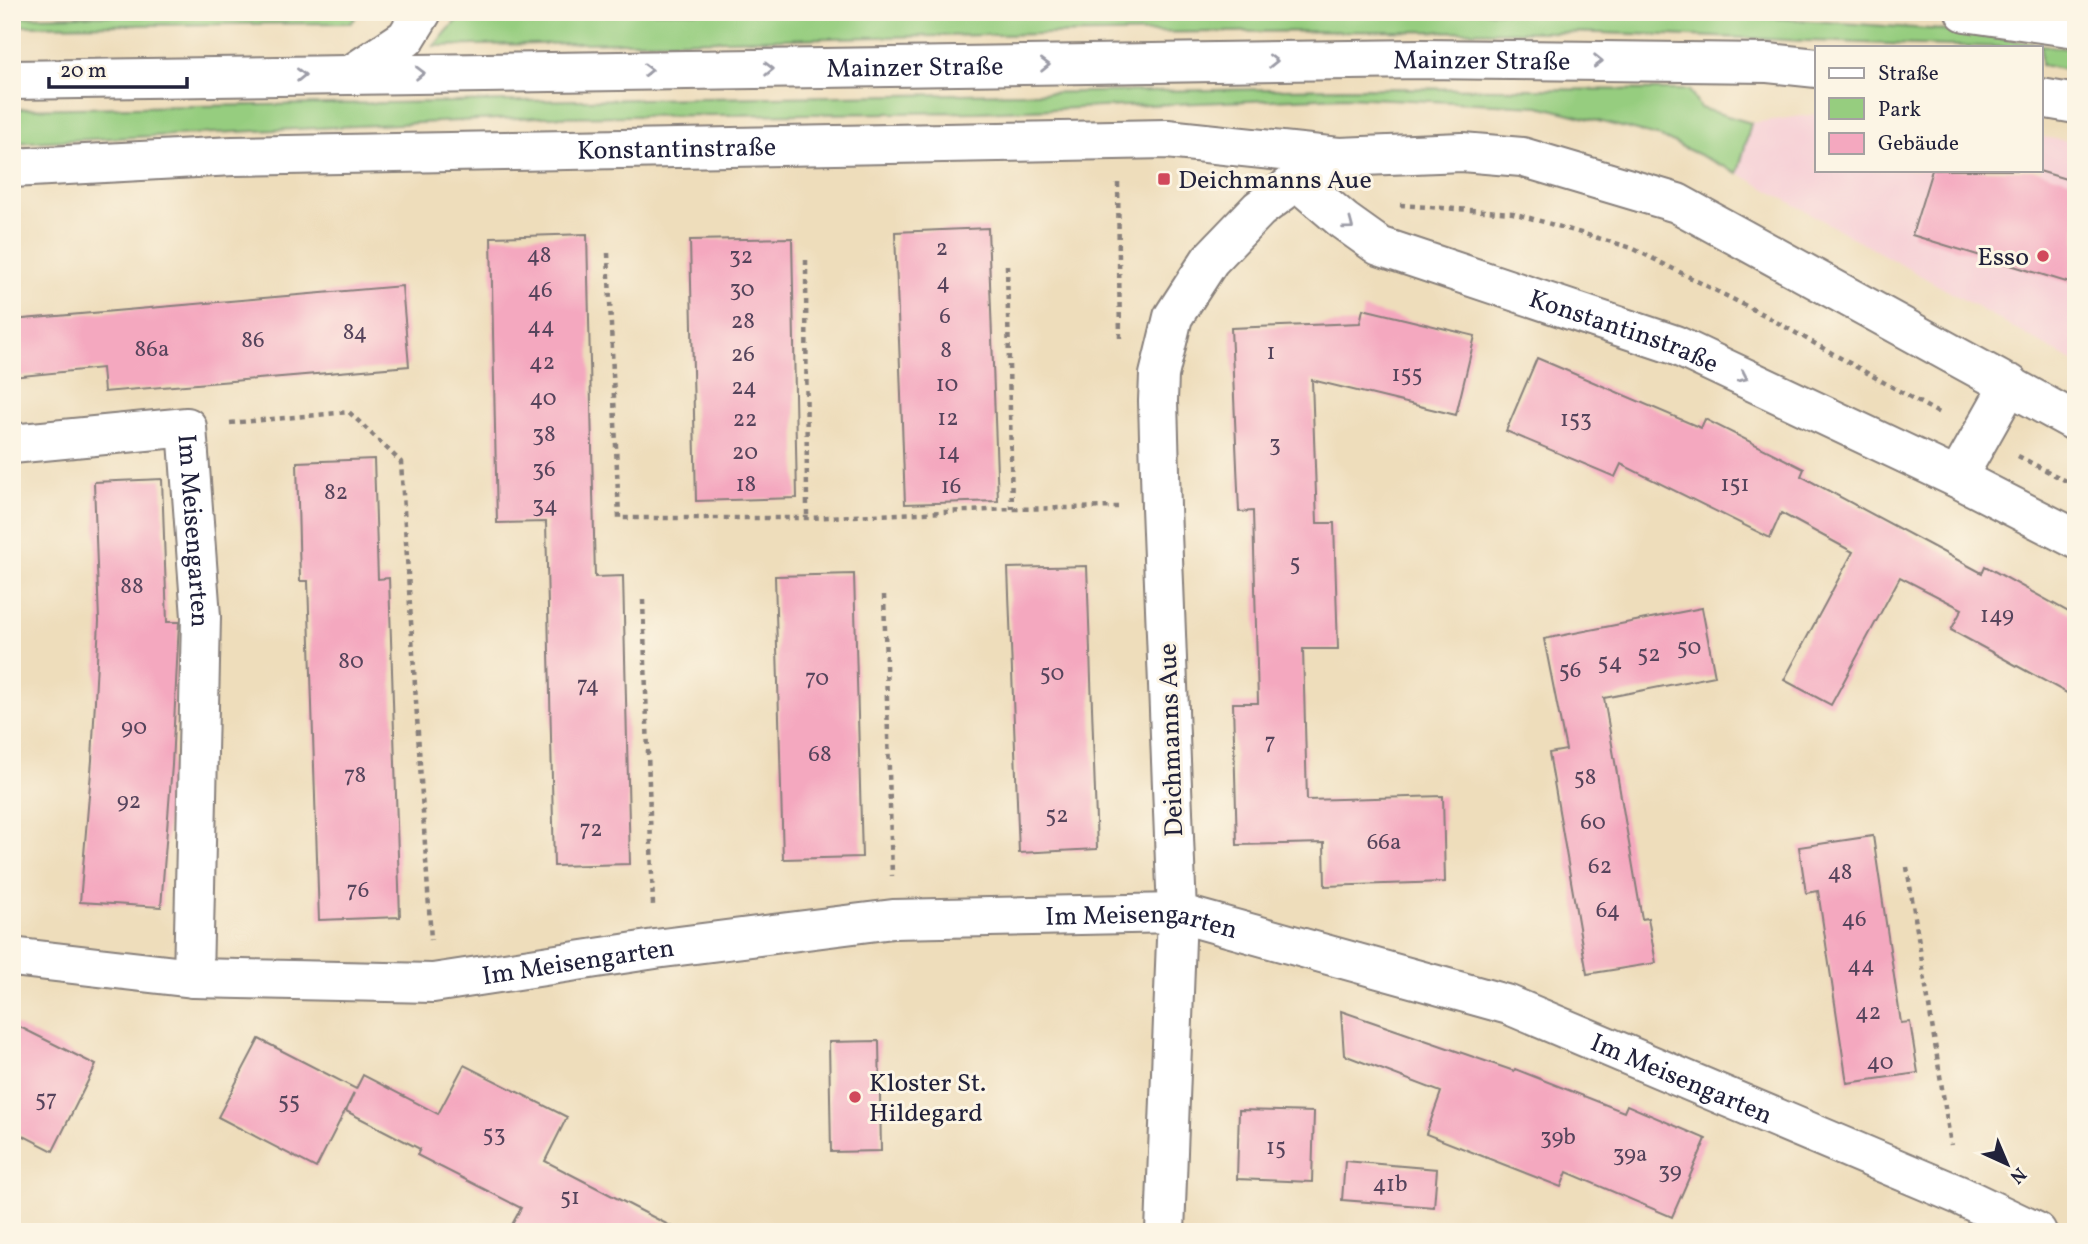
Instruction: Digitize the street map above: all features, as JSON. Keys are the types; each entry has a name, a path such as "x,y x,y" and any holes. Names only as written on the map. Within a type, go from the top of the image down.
{"street":[{"path":"352,74 406,38 422,12"},
{"path":"1965,12 2076,28"},
{"name":"Mainzer Straße","path":"12,80 1421,59 1768,63 1815,68"},
{"path":"2042,98 2076,104"},
{"name":"Konstantinstraße","path":"12,168 233,156 1167,139 1339,157 1462,152 1522,158 1677,203 2076,422"},
{"name":"Konstantinstraße","path":"1210,260 1259,209 1297,181 1339,157"},
{"name":"Konstantinstraße","path":"1297,181 1344,221 1379,246 1675,345 1957,478 2076,539"},
{"name":"Deichmanns Aue","path":"1166,1232 1177,913 1158,401 1160,375 1173,317 1210,260"},
{"path":"1957,478 2010,384"},
{"name":"Im Meisengarten","path":"12,444 187,427 201,617 193,978"},
{"name":"Im Meisengarten","path":"12,957 193,978 433,983 655,949 893,919 1177,913 1509,1005 1959,1195 2037,1232"}],"path":[{"path":"1118,175 1120,346"},
{"path":"608,253 619,518 807,518 1012,509 1161,507"},
{"path":"806,260 807,518"},
{"path":"1006,265 1012,509"},
{"path":"187,427 349,412 401,462 433,983"},
{"path":"884,595 893,919"},
{"path":"643,600 655,949"},
{"path":"1906,867 1959,1195"}],"shaded area":[{"path":"1815,114 1815,172 2042,172 2042,137 2076,142 2076,363 1738,173 1751,123"}],"green space":[{"path":"350,12 355,19 351,23 12,26 12,17"},
{"path":"464,12 1685,12 1943,30 2076,50 2076,72 2042,65 2042,46 1918,45 1548,32 1130,33 434,46"},
{"path":"1344,88 1689,90 1700,108 1751,123 1738,173 1661,137 1539,106 1345,97 977,112 539,117 12,143 12,109"}],"building":[{"path":"1931,172 2042,172 2076,182 2076,285 1912,235"},
{"path":"988,228 998,501 905,504 895,232"},
{"path":"587,234 595,577 623,576 630,864 554,866 546,522 497,523 491,237"},
{"path":"792,238 797,498 696,501 690,240"},
{"path":"402,286 409,366 104,392 102,368 12,377 12,320"},
{"path":"1363,309 1475,336 1456,415 1312,380 1317,523 1334,523 1338,649 1303,649 1307,800 1443,796 1445,882 1325,886 1324,843 1237,845 1233,703 1258,703 1253,511 1239,512 1231,328 1360,323"},
{"path":"1537,358 1701,428 1705,419 1804,469 1801,476 1982,573 1985,566 2076,616 2076,698 1951,630 1962,609 1900,577 1831,705 1784,680 1853,552 1781,513 1770,538 1621,464 1615,477 1506,431"},
{"path":"374,459 378,579 389,578 400,917 319,920 308,581 300,581 297,462"},
{"path":"162,479 167,622 179,622 161,907 80,902 92,760 99,621 94,482"},
{"path":"1087,566 1097,849 1019,853 1008,568"},
{"path":"854,574 862,857 783,859 775,576"},
{"path":"1702,608 1715,676 1604,698 1642,919 1648,918 1656,963 1587,974 1549,753 1566,750 1544,639"},
{"path":"1873,836 1901,1023 1910,1022 1918,1073 1847,1083 1818,891 1806,893 1799,847"},
{"path":"1341,1011 1514,1071 1515,1069 1624,1112 1627,1105 1706,1139 1672,1217 1567,1172 1561,1187 1426,1134 1441,1092 1344,1055"},
{"path":"12,1023 96,1065 53,1151 12,1130"},
{"path":"259,1039 356,1089 363,1075 438,1114 464,1065 567,1117 545,1161 682,1232 508,1232 521,1208 417,1155 420,1149 346,1111 354,1093 316,1168 218,1117"},
{"name":"Kloster St. Hildegard","path":"879,1041 881,1151 831,1152 829,1042"},
{"path":"1239,1110 1314,1112 1312,1182 1237,1179"},
{"path":"1345,1161 1437,1169 1434,1207 1342,1200"}],"place":[{"name":"Deichmanns Aue","path":"1164,179"},
{"name":"Esso","path":"2043,256"},
{"name":"Kloster St. Hildegard","path":"855,1097"}]}
